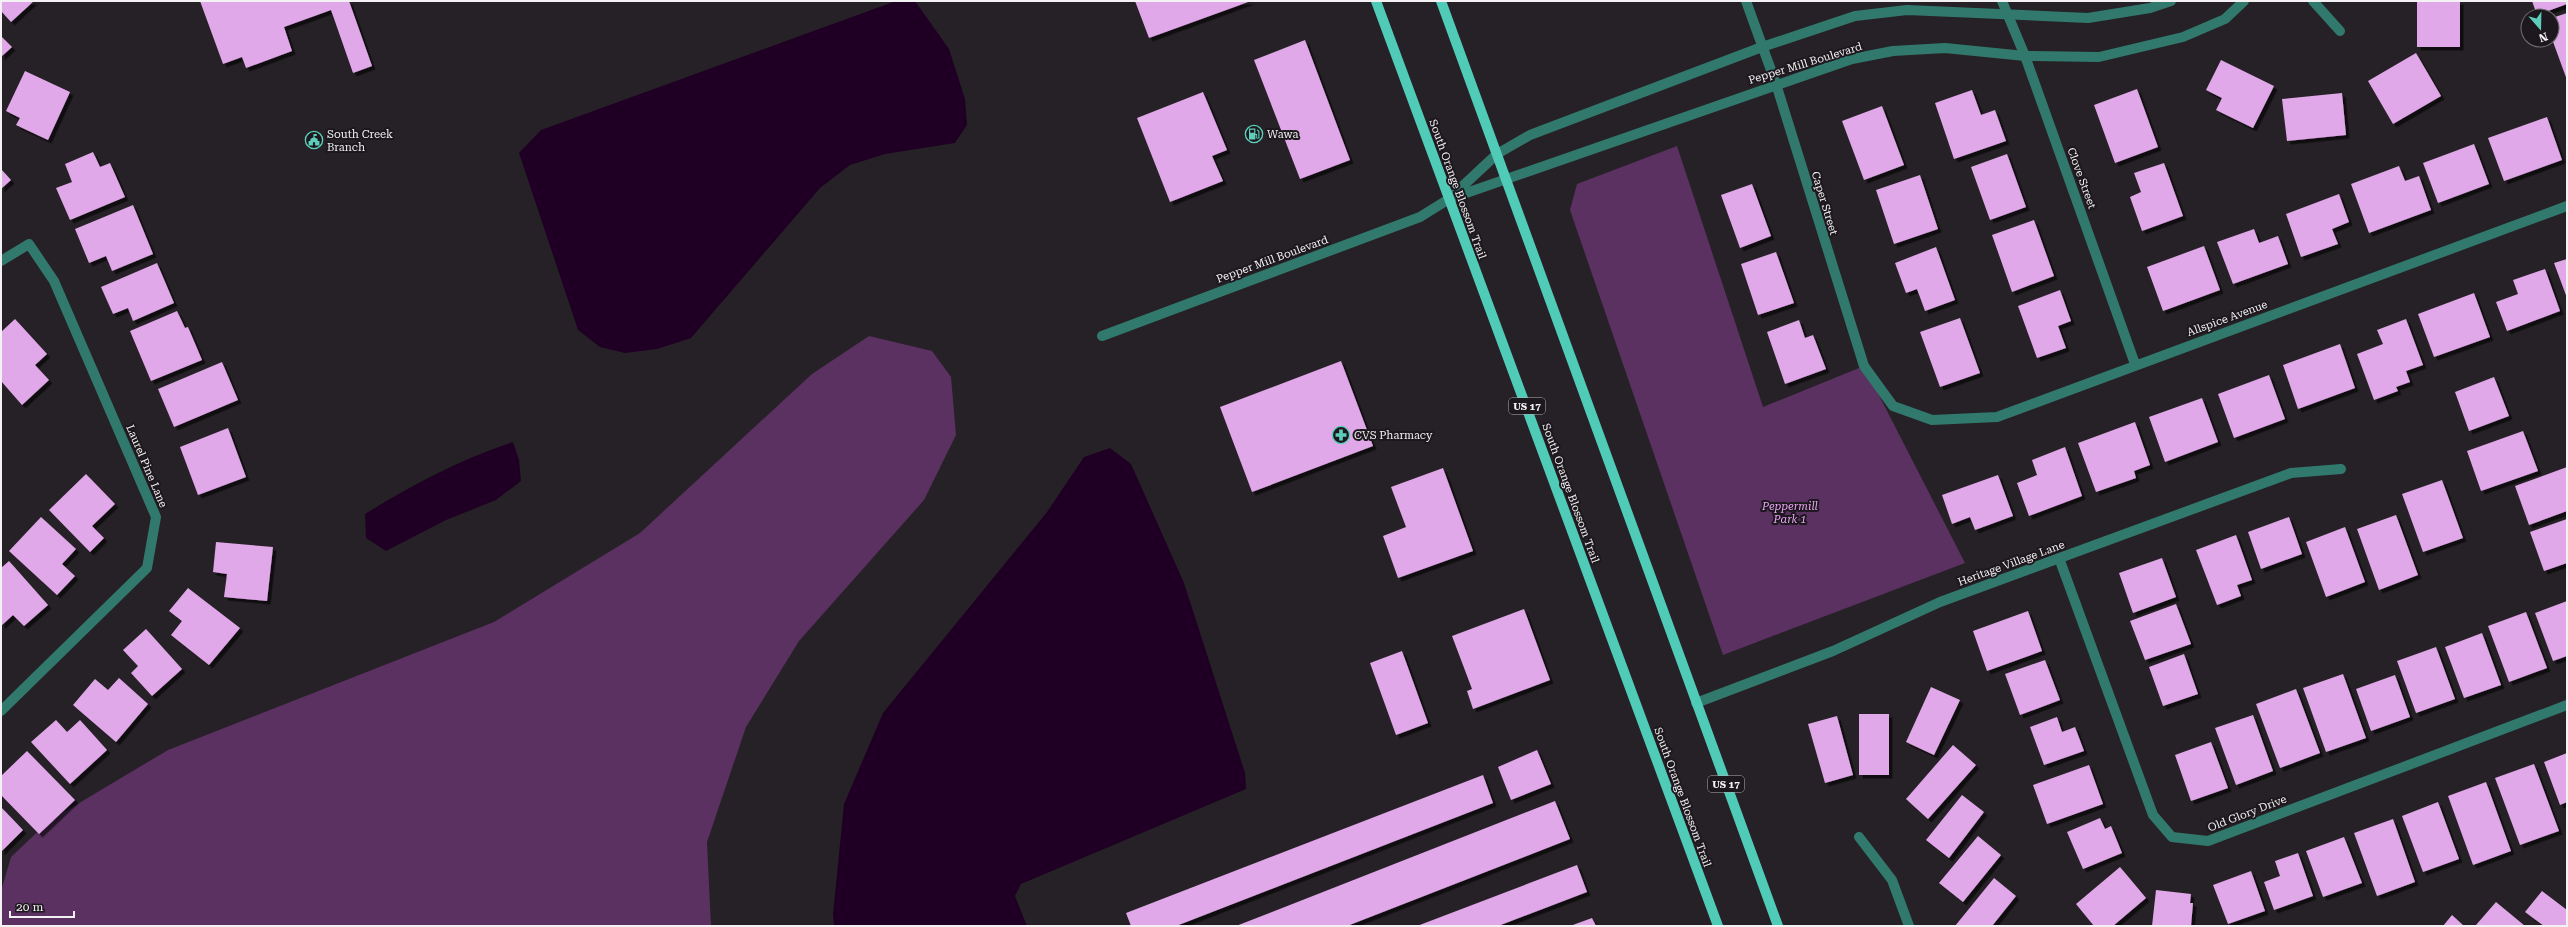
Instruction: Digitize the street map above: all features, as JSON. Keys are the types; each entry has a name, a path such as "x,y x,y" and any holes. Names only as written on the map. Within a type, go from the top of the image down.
{"main road":[{"name":"South Orange Blossom Trail","path":"1376,1 1718,926"},
{"name":"US 17","path":"1441,1 1778,926"}],"street":[{"name":"Caper Street","path":"1746,1 1776,84 1864,366 1893,406"},
{"name":"Clove Street","path":"2002,1 2025,56 2135,364"},
{"name":"Pepper Mill Boulevard","path":"1102,336 1420,217 1449,199 1497,154 1530,135 1762,47 1855,16 1906,10 2088,18 2150,8 2172,1"},
{"name":"Pepper Mill Boulevard","path":"1449,199 1776,84 1852,59 1893,51 1945,48 2025,56 2099,57 2139,49 2183,37 2225,19 2244,1"},
{"path":"2312,1 2340,31"},
{"name":"Allspice Avenue","path":"1893,406 1932,420 1997,417 2135,364 2567,206"},
{"name":"Laurel Pine Lane","path":"1,261 29,244 54,281 156,517 147,568 1,711"},
{"name":"Heritage Village Lane","path":"1696,703 1833,651 1940,602 2291,473 2341,469"},
{"name":"Old Glory Drive","path":"2059,558 2153,815 2172,837 2208,841 2567,705"},
{"path":"1859,837 1892,880 1909,926"}],"green space":[{"name":"Peppermill Park 1","path":"1677,146 1763,407 1864,366 1965,563 1723,655 1570,210 1577,184"},
{"path":"869,336 932,351 951,377 956,435 924,500 799,641 746,727 707,842 711,926 1,926 1,891 11,857 49,821 168,750 494,622 640,533 812,374"}],"shaded area":[{"path":"896,1 915,1 949,49 965,99 967,125 955,143 885,154 850,165 820,188 691,338 657,349 625,353 600,347 578,330 519,153 541,130"},
{"path":"513,442 519,460 521,481 496,500 446,520 386,551 366,538 365,514 437,474 475,456"},
{"path":"1110,448 1131,464 1184,583 1245,773 1246,789 1021,884 1015,896 1027,926 834,926 833,914 844,804 883,713 1047,512 1084,457"}],"building":[{"path":"1,1 34,1 11,22 1,11"},
{"path":"200,1 349,1 372,66 353,73 331,10 284,27 292,51 246,68 242,57 223,64"},
{"path":"1135,1 1251,1 1149,38"},
{"path":"2417,1 2460,1 2460,47 2417,47"},
{"path":"2532,1 2567,1 2567,4 2556,8 2534,8"},
{"path":"2567,13 2567,80 2555,48 2560,48 2560,15"},
{"path":"1,36 12,47 1,57"},
{"path":"1305,40 1350,160 1300,179 1254,60"},
{"path":"2416,53 2441,96 2393,124 2368,81"},
{"path":"2221,60 2274,86 2253,128 2216,110 2222,98 2206,90"},
{"path":"25,71 70,92 48,140 16,125 20,118 6,111"},
{"path":"2137,89 2158,147 2115,163 2094,105"},
{"path":"1972,90 1981,115 1995,110 2006,141 1954,159 1935,103"},
{"path":"1203,92 1227,150 1212,156 1223,181 1170,202 1137,118"},
{"path":"2342,93 2346,135 2287,141 2282,99"},
{"path":"1882,106 1904,165 1864,180 1842,121"},
{"path":"2547,117 2562,160 2504,181 2488,138"},
{"path":"2474,144 2489,184 2438,203 2423,163"},
{"path":"93,152 100,167 110,163 125,197 70,220 56,188 72,182 65,164"},
{"path":"2007,154 2026,207 1990,220 1971,167"},
{"path":"2164,163 2183,216 2142,231 2130,197 2141,192 2134,173"},
{"path":"2399,166 2405,181 2419,176 2431,210 2369,233 2351,184"},
{"path":"1,169 11,180 1,189"},
{"path":"1920,175 1938,229 1894,244 1876,190"},
{"path":"1752,184 1771,236 1740,248 1721,195"},
{"path":"2339,194 2349,222 2332,229 2338,244 2301,257 2286,214"},
{"path":"133,205 153,254 112,271 106,256 89,263 75,229"},
{"path":"2034,220 2054,276 2012,292 1992,235"},
{"path":"2254,229 2259,243 2278,236 2288,264 2233,284 2217,242"},
{"path":"2204,246 2220,290 2163,311 2147,267"},
{"path":"1936,247 1955,300 1925,311 1917,289 1906,293 1895,263"},
{"path":"1776,252 1794,303 1758,315 1741,264"},
{"path":"2567,259 2567,298 2554,263"},
{"path":"157,263 174,303 133,321 128,308 113,314 101,287"},
{"path":"2545,269 2560,311 2507,331 2496,302 2518,294 2513,280"},
{"path":"2060,290 2071,321 2058,326 2066,348 2037,358 2018,306"},
{"path":"2474,293 2490,337 2434,357 2418,314"},
{"path":"177,311 185,328 188,327 202,360 151,381 130,331"},
{"path":"1960,318 1980,373 1940,387 1920,332"},
{"path":"15,319 47,354 35,365 49,380 22,405 1,381 1,332"},
{"path":"2406,319 2423,365 2406,371 2410,382 2396,387 2398,391 2374,400 2357,354 2383,344 2377,330"},
{"path":"1799,320 1805,338 1813,335 1826,369 1785,384 1767,332"},
{"path":"2340,344 2355,388 2298,409 2283,365"},
{"name":"CVS Pharmacy","path":"1341,361 1373,446 1252,492 1220,407"},
{"path":"222,362 238,400 174,427 158,389"},
{"path":"2269,375 2285,419 2234,438 2218,394"},
{"path":"2494,377 2509,416 2469,431 2455,392"},
{"path":"2202,398 2218,442 2165,462 2149,417"},
{"path":"2135,422 2150,465 2134,471 2136,478 2096,492 2078,443"},
{"path":"228,428 246,477 198,495 180,447"},
{"path":"2523,431 2538,471 2481,491 2467,451"},
{"path":"2065,447 2082,496 2029,516 2017,483 2037,475 2032,460"},
{"path":"2567,467 2567,511 2529,525 2515,486"},
{"path":"1443,468 1473,551 1398,578 1383,536 1406,527 1391,487"},
{"path":"86,474 115,504 92,526 104,538 90,552 49,510"},
{"path":"1998,475 2013,516 1975,530 1970,517 1952,524 1942,495"},
{"path":"2442,480 2463,538 2423,552 2402,494"},
{"path":"2396,515 2418,575 2379,590 2357,529"},
{"path":"41,517 76,549 62,564 75,576 57,595 9,551"},
{"path":"2289,517 2302,554 2261,569 2248,532"},
{"path":"2567,519 2567,563 2544,571 2530,532"},
{"path":"2345,527 2365,582 2326,597 2306,542"},
{"path":"2236,535 2252,580 2237,585 2241,596 2217,605 2196,550"},
{"path":"216,542 273,547 267,601 224,597 227,574 213,572"},
{"path":"2162,558 2176,597 2133,613 2119,573"},
{"path":"9,561 48,605 24,626 13,615 1,626 1,568"},
{"path":"188,588 240,628 209,665 171,635 182,621 169,611"},
{"path":"2567,601 2567,656 2553,661 2535,613"},
{"path":"2176,604 2191,644 2145,660 2130,621"},
{"path":"1524,609 1550,680 1473,709 1467,691 1472,689 1452,636"},
{"path":"2028,611 2042,651 1987,671 1973,631"},
{"path":"2526,612 2547,668 2509,682 2488,626"},
{"path":"146,629 182,669 152,696 131,673 138,666 123,650"},
{"path":"2482,633 2501,685 2464,698 2445,647"},
{"path":"2436,647 2455,699 2416,713 2397,661"},
{"path":"1402,651 1428,723 1396,735 1370,663"},
{"path":"2184,654 2198,694 2163,706 2149,667"},
{"path":"2045,660 2060,700 2020,715 2005,674"},
{"path":"2343,674 2366,738 2326,752 2303,688"},
{"path":"2395,675 2410,717 2371,731 2356,689"},
{"path":"119,678 148,704 116,742 73,705 95,679 108,690"},
{"path":"1931,687 1960,700 1934,755 1906,742"},
{"path":"2296,689 2320,753 2280,768 2256,704"},
{"path":"1859,714 1889,714 1889,775 1859,775"},
{"path":"2253,715 2273,771 2236,785 2215,728"},
{"path":"1837,716 1853,775 1825,783 1808,724"},
{"path":"2057,717 2062,732 2075,727 2084,751 2044,765 2030,727"},
{"path":"56,720 67,732 80,720 107,750 70,784 31,742"},
{"path":"2211,742 2228,788 2191,801 2175,755"},
{"path":"1953,745 1976,765 1928,819 1906,799"},
{"path":"1537,750 1551,784 1511,800 1498,767"},
{"path":"27,751 75,800 39,834 1,795 1,776"},
{"path":"2567,753 2567,802 2560,805 2544,762"},
{"path":"2534,764 2559,831 2520,845 2495,778"},
{"path":"2089,765 2103,804 2047,824 2033,785"},
{"path":"1483,775 1493,803 1176,926 1131,926 1126,913"},
{"path":"2486,782 2511,851 2473,865 2448,796"},
{"path":"1962,795 1984,812 1949,858 1926,840"},
{"path":"1555,801 1570,839 1347,926 1236,926"},
{"path":"2438,802 2459,859 2423,872 2402,816"},
{"path":"1,807 23,830 1,852"},
{"path":"2100,818 2105,829 2111,826 2122,853 2083,869 2067,832"},
{"path":"2393,819 2415,882 2377,896 2354,833"},
{"path":"1978,836 2001,855 1963,902 1939,883"},
{"path":"2344,837 2362,883 2323,897 2306,851"},
{"path":"2298,853 2313,896 2274,910 2264,882 2280,876 2275,861"},
{"path":"1577,865 1587,892 1498,926 1417,926"},
{"path":"2120,867 2146,898 2113,926 2094,926 2076,904"},
{"path":"2251,871 2265,911 2228,924 2213,885"},
{"path":"1994,878 2016,896 1992,926 1955,926"},
{"path":"2156,890 2191,894 2190,903 2193,903 2191,926 2152,926"},
{"path":"2542,891 2567,910 2567,926 2544,926 2525,912"},
{"path":"2496,902 2525,926 2476,925"},
{"path":"2452,915 2464,926 2443,926"},
{"path":"1592,918 1596,926 1570,926"}],"place":[{"name":"Wawa","path":"1254,134"},
{"name":"South Creek Branch","path":"314,140"},
{"name":"CVS Pharmacy","path":"1341,435"}]}
